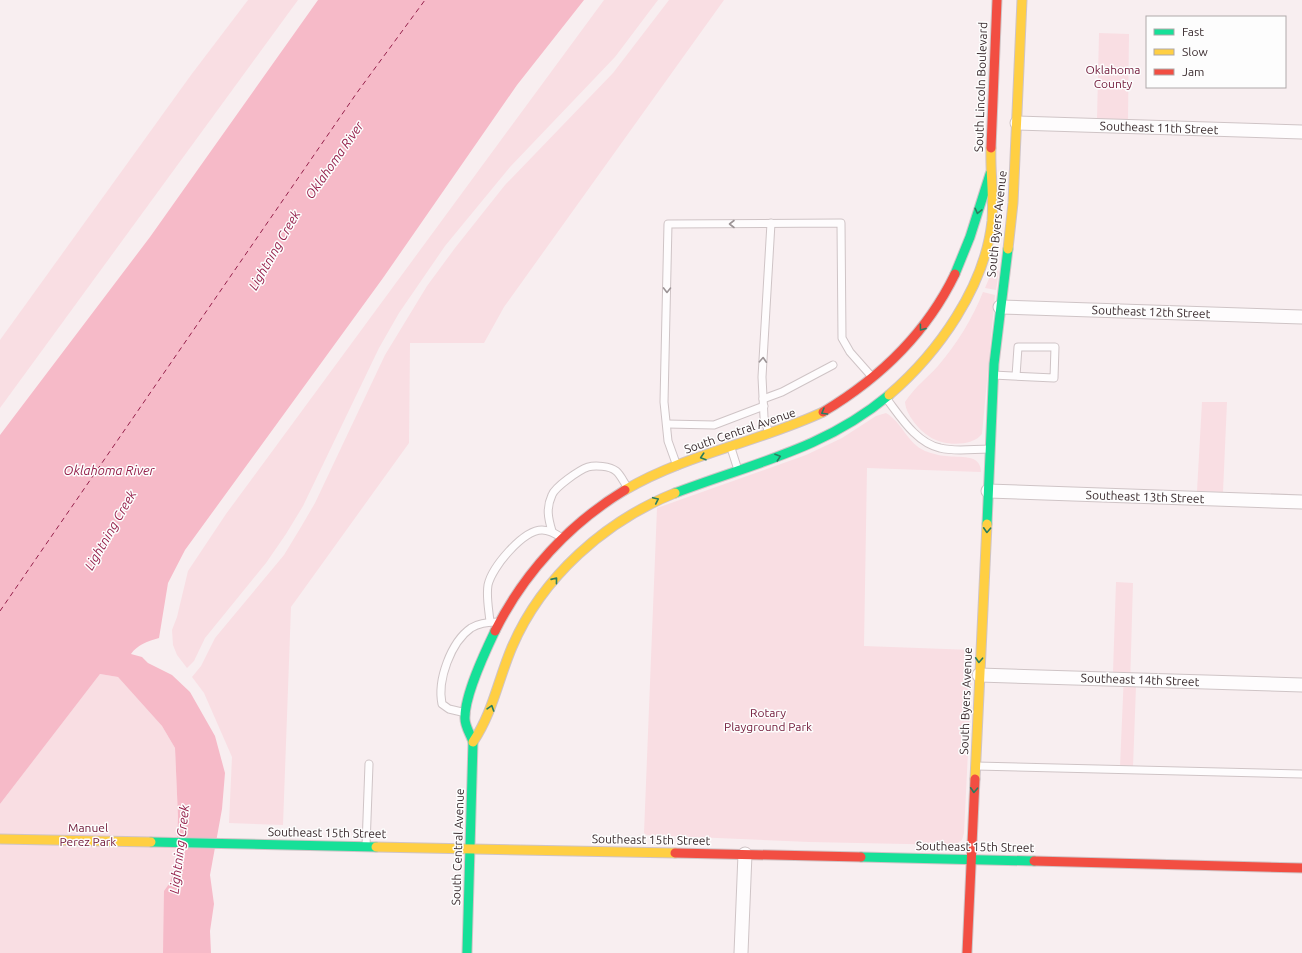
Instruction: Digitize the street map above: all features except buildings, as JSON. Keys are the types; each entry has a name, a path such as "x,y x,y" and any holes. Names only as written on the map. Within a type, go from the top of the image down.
{"main road":[{"name":"South Lincoln Boulevard","path":"990,174 997,0"},
{"name":"South Byers Avenue","path":"967,953 993,375 1013,203 1022,0"},
{"name":"South Central Avenue","path":"473,742 490,712 501,675 516,640 534,588 562,538 594,511 628,489 677,466 770,436 821,414 856,392 873,378 916,336 940,302 960,265 968,245 990,174"},
{"name":"South Central Avenue","path":"467,953 473,742 465,719 482,659 495,622 534,588 559,575 586,548 632,514 683,489 783,456 823,439 864,415 886,398 928,356 955,321 966,301 978,273 988,237 992,215 990,174"},
{"name":"Southeast 15th Street","path":"0,839 971,859 1302,868"}],"street":[{"name":"Southeast 11th Street","path":"1017,123 1302,132"},
{"name":"Southeast 12th Street","path":"1000,307 1302,316"},
{"name":"Southeast 13th Street","path":"988,492 1302,502"},
{"name":"Southeast 14th Street","path":"979,675 1302,685"},
{"path":"742,953 745,854"}],"lane":[{"path":"770,436 764,417 762,377 771,223"},
{"path":"677,466 668,441 664,402 668,224 841,223 842,338 850,352 873,378"},
{"path":"993,375 1054,378 1055,347 1018,347 1016,376"},
{"path":"667,424 714,425 763,402 833,365"},
{"path":"886,398 918,437 932,446 949,449 990,450"},
{"path":"731,448 738,470"},
{"path":"552,531 547,514 552,494 562,483 588,467 613,469 628,489"},
{"path":"466,713 449,709 442,704 440,684 447,664 458,642 471,628 495,622 488,585 494,570 516,544 530,533 542,530 552,531 562,538"},
{"path":"366,846 369,764"},
{"path":"975,766 1302,774"}],"green space":[{"path":"248,0 298,0 0,408 0,340 191,75"},
{"path":"604,0 658,0 615,57 510,167 445,246 399,313 379,348 303,506 286,534 266,563 205,638 194,661 187,668 177,655 173,645 172,630 177,617 188,571 226,514"},
{"path":"669,0 724,0 504,307 484,343 410,343 409,443 291,607 283,825 229,823 232,757 204,693 192,677 201,666 215,638 284,555 301,527 315,503 385,355 427,286 505,185 613,73"},
{"name":"Oklahoma County","path":"1099,33 1129,34 1128,120 1097,119"},
{"path":"993,269 999,271 996,290 985,288"},
{"path":"983,292 995,295 982,434 965,443 957,444 942,442 930,437 918,426 910,417 905,402 916,388 938,366 964,331"},
{"path":"1202,402 1227,402 1223,492 1197,491"},
{"name":"Rotary Playground Park","path":"886,413 892,417 914,443 925,451 941,456 973,459 980,466 981,472 867,468 864,646 973,650 964,833 962,840 955,845 809,842 647,835 644,833 657,508 806,455 842,438 876,416"},
{"path":"1116,582 1133,583 1130,686 1136,686 1133,767 1120,767 1124,673 1113,672"},
{"name":"Manuel Perez Park","path":"100,674 118,677 162,726 175,748 178,817 176,866 169,884 163,953 0,953 0,804"}],"water":[{"name":"Oklahoma River","path":"318,0 584,0 517,85 383,278 185,550 168,583 159,638 151,640 136,648 131,654 142,657 148,663 172,675 190,692 215,736 225,773 222,809 210,875 214,904 210,931 211,953 163,953 164,891 169,884 176,866 178,817 175,748 162,726 118,677 100,674 0,804 0,435 150,237"}],"ferry route":[{"path":"0,611 356,94 425,0"}],"traffic: fast":[{"path":"955,274 970,237 990,174"},
{"path":"987,524 994,364 1008,249"},
{"path":"675,493 760,463 813,442 864,414 889,395"},
{"path":"467,953 473,742 465,719 471,687 495,631"},
{"path":"151,842 376,847"},
{"path":"861,857 1034,861"}],"traffic: slow":[{"path":"1008,249 1013,203 1022,0"},
{"path":"889,395 925,359 941,339 956,317 980,270 988,246 992,221 993,203 991,148"},
{"path":"625,490 648,478 698,457 774,432 823,412"},
{"path":"473,742 486,719 512,647 525,621 540,597 578,554 601,536 624,519 675,493"},
{"path":"975,779 987,524"},
{"path":"0,839 151,842"},
{"path":"376,847 675,853"}],"traffic: jam":[{"path":"991,148 997,0"},
{"path":"823,412 864,385 900,353 930,316 955,274"},
{"path":"495,631 520,589 550,552 585,518 625,490"},
{"path":"967,953 975,779"},
{"path":"675,853 861,857"},
{"path":"1034,861 1302,868"}],"water label":[{"name":"Lightning Creek","path":"274,250"},
{"name":"Lightning Creek","path":"110,530"},
{"name":"Lightning Creek","path":"179,849"}]}
